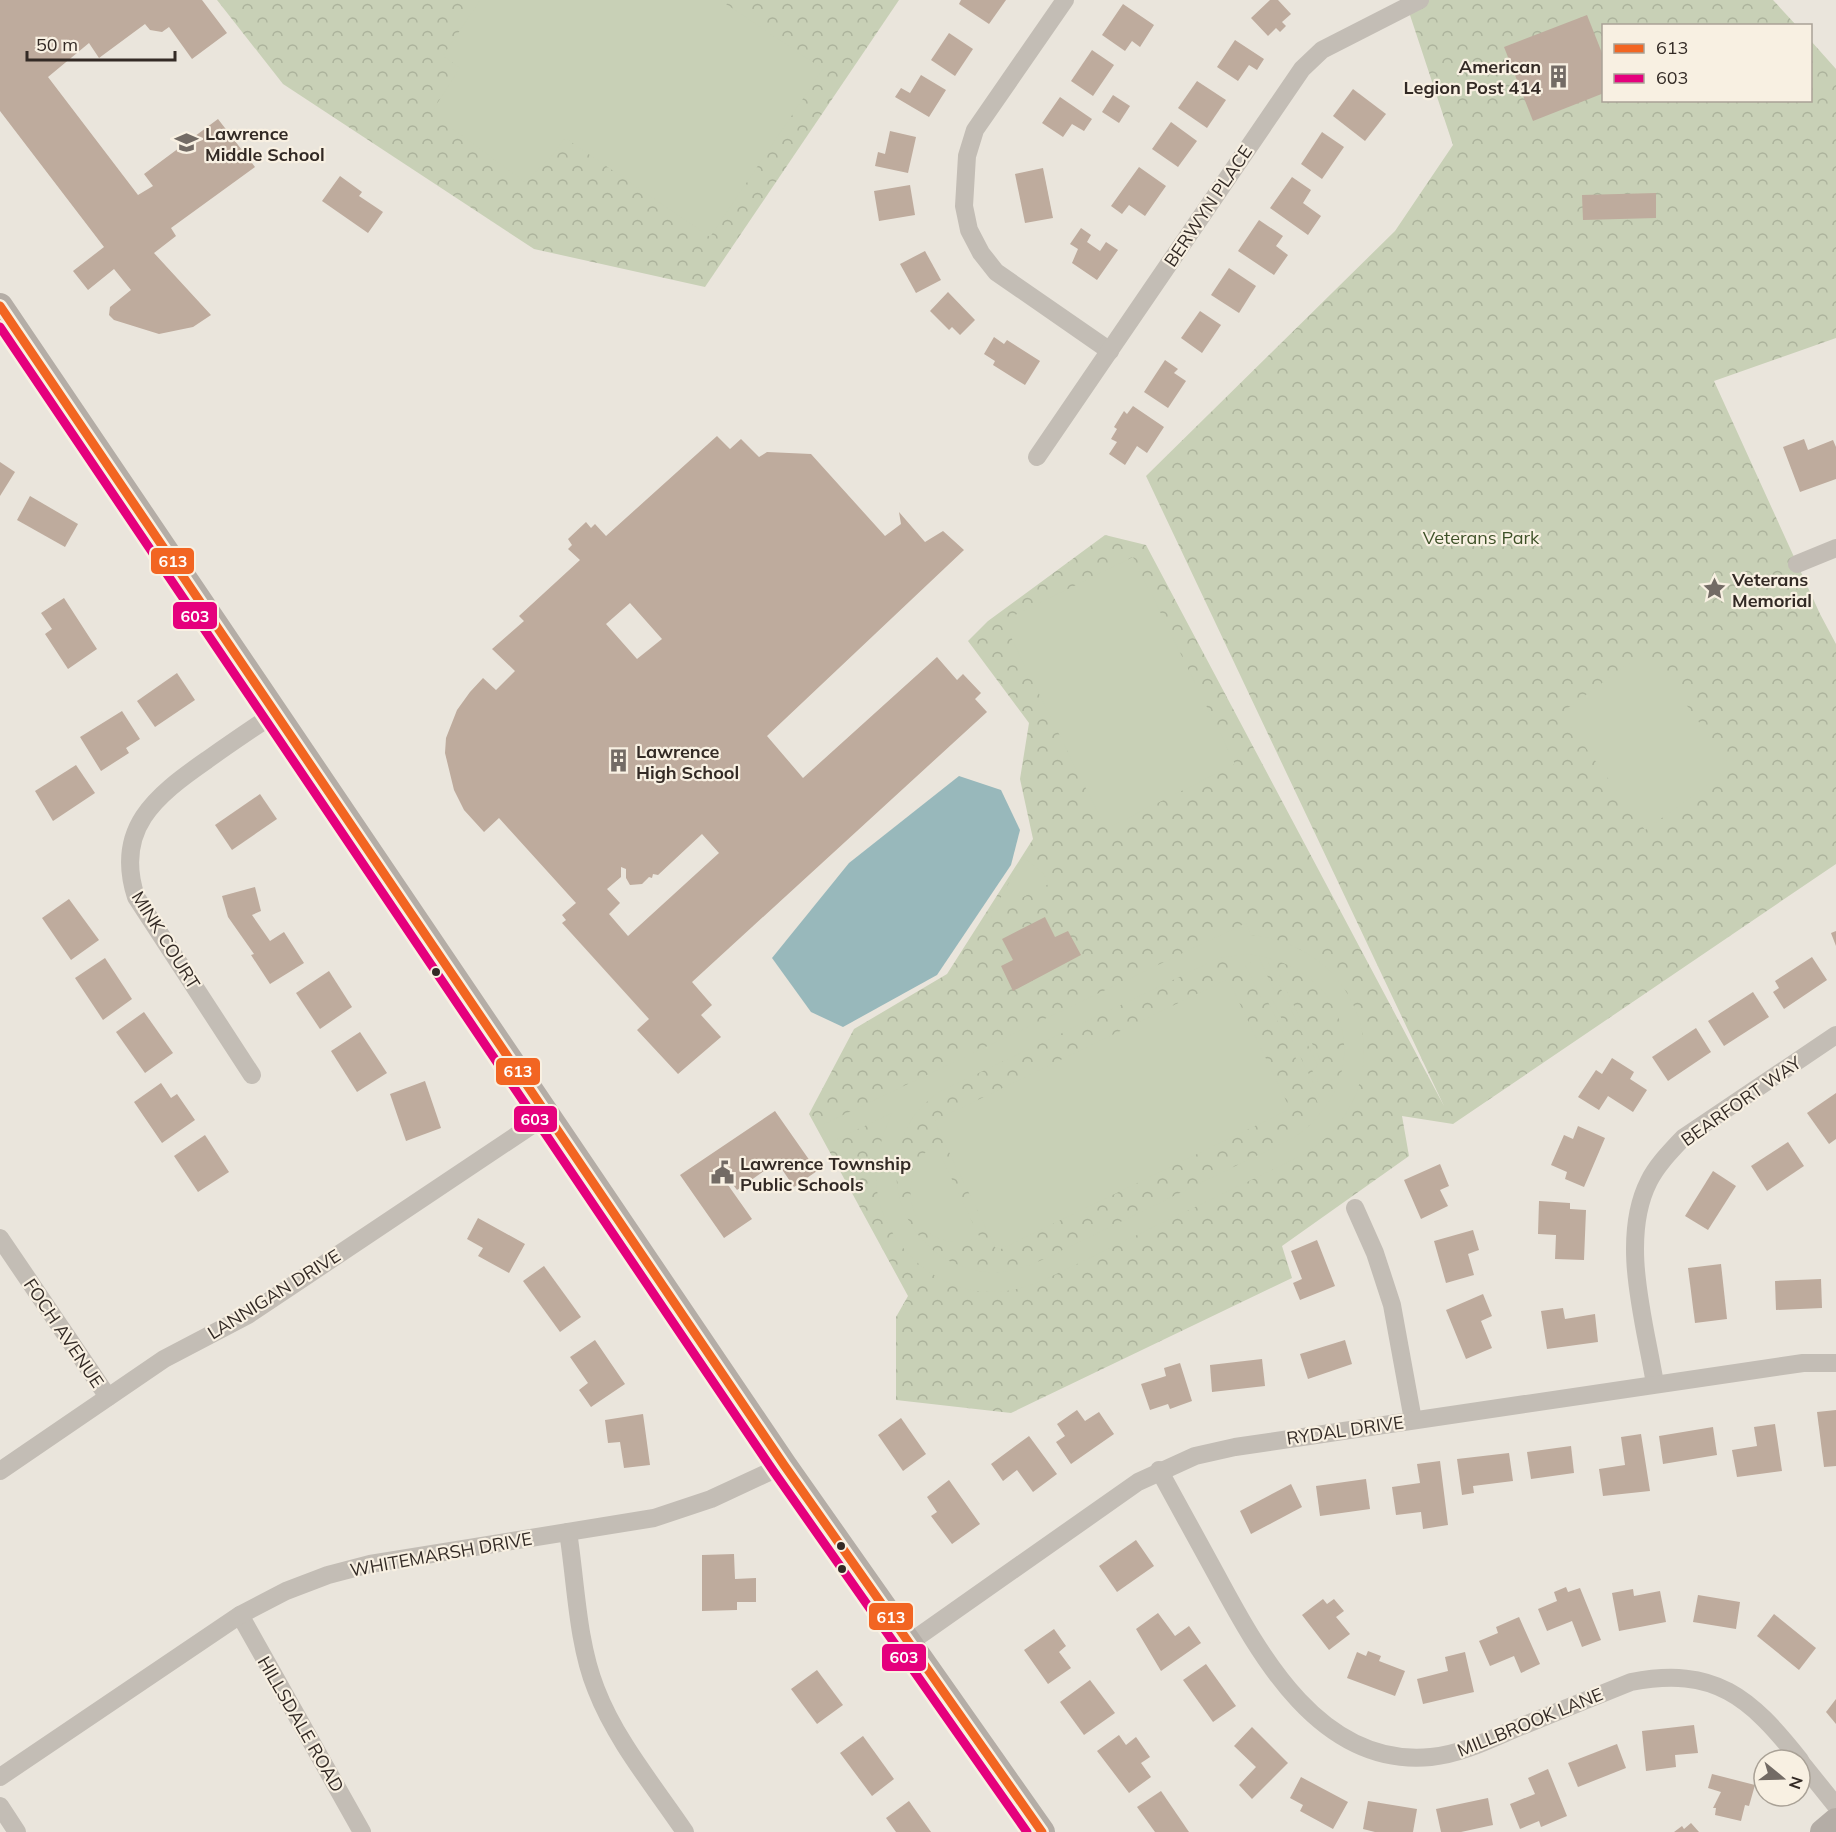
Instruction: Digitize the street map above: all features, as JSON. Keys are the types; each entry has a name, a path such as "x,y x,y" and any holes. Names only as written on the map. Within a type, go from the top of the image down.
{"main road":[{"path":"3,322 275,713 784,1465 1042,1832"},
{"path":"1823,1832 1836,1821"}],"street":[{"path":"1065,0 975,130 964,172 964,207 969,230 981,253 996,272 1110,351"},
{"name":"BERWYN PLACE","path":"1037,457 1312,57 1420,0"},
{"path":"1797,564 1836,548"},
{"name":"MINK COURT","path":"252,1075 136,897 130,878 129,857 134,835 144,814 155,800 174,783 275,713"},
{"name":"BEARFORT WAY","path":"1655,1384 1634,1257 1634,1231 1640,1203 1649,1181 1663,1159 1683,1138 1836,1035"},
{"name":"LANNIGAN DRIVE","path":"0,1471 164,1359 248,1315 547,1115"},
{"path":"1355,1208 1392,1305 1413,1420"},
{"name":"FOCH AVENUE","path":"0,1238 108,1397"},
{"name":"RYDAL DRIVE","path":"909,1643 1138,1482 1195,1456 1235,1447 1655,1384 1803,1363 1836,1363"},
{"name":"WHITEMARSH DRIVE","path":"0,1776 240,1615 286,1591 328,1575 370,1563 670,1514 711,1499 784,1465"},
{"name":"MILLBROOK LANE","path":"1160,1470 1248,1633 1272,1668 1299,1700 1326,1726 1352,1743 1378,1752 1405,1757 1453,1753 1631,1682 1657,1677 1706,1682 1730,1692 1752,1706 1770,1722 1791,1748"},
{"path":"568,1532 587,1659 595,1688 621,1739 685,1832"},
{"name":"HILLSDALE ROAD","path":"240,1615 362,1832"},
{"name":"MILLBROOK LANE","path":"1812,1775 1836,1806"},
{"path":"0,1806 17,1832"}],"green space":[{"path":"217,0 899,0 705,287 534,249 283,84"},
{"path":"480,0 720,0 823,69 710,237 565,138 551,157 525,182 431,113 460,68 443,56"},
{"name":"Veterans Park","path":"1405,0 1773,0 1795,24 1602,24 1602,102 1812,102 1812,42 1836,69 1836,338 1714,381 1820,614 1836,644 1836,864 1453,1124 1402,1116 1409,1156 1282,1246 1292,1278 1011,1413 896,1400 896,1317 908,1296 809,1114 854,1029 947,974 1033,839 1020,779 1029,723 968,641 988,621 1105,535 1146,545 1444,1106 1146,476 1395,231 1453,145"},
{"path":"1133,557 1235,764 1106,829 1003,621"},
{"path":"1647,650 1732,768 1645,830 1561,713"},
{"path":"1023,857 1043,873 1049,884 997,910 998,913 993,918 987,914 995,908"},
{"path":"1246,923 1251,935 1284,942 1313,957 1336,978 1353,1003 1362,1032 1364,1062 1356,1094 1339,1124 1305,1154 1045,1280 1014,1290 990,1292 967,1289 946,1282 926,1270 895,1236 884,1216 878,1194 876,1171 879,1148 892,1113 831,1142 822,1125","holes":["1244,954 1280,962 1309,977 1329,999 1341,1026 1344,1054 1338,1084 1322,1112 1295,1137 1044,1259 1016,1269 987,1272 961,1266 938,1254 920,1237 907,1216 899,1193 896,1168 901,1143 912,1119 920,1108 937,1093 1219,958"]},
{"path":"1259,958 1275,992 1270,995 1324,1105 1320,1107 1265,996 1261,998 1245,965"},
{"path":"1272,960 1322,1064 1328,1062 1336,1077 1321,1087 1312,1070 1318,1066 1268,962"},
{"path":"1228,979 1290,1109 997,1251 934,1121"},
{"path":"935,1144 980,1238 962,1242 943,1240 929,1232 918,1220 912,1205 911,1189 914,1172 922,1157"}],"water":[{"path":"959,776 1001,790 1020,830 1011,865 937,975 843,1027 811,1012 772,958 849,863"}],"building":[{"name":"Lawrence Middle School","path":"0,0 202,0 227,33 192,59 169,27 162,32 150,30 145,24 99,58 89,43 48,77 138,195 153,186 144,174 218,119 255,167 171,228 176,236 154,253 211,315 193,327 159,334 114,320 109,315 110,307 131,290 114,269 88,290 73,271 104,247 0,111"},
{"path":"961,0 1006,0 989,24 959,4"},
{"path":"1270,0 1278,0 1291,14 1282,22 1286,26 1280,32 1276,28 1268,36 1251,18"},
{"path":"1123,4 1154,25 1140,47 1132,41 1125,51 1102,35"},
{"name":"American Legion Post 414","path":"1587,15 1602,53 1602,94 1533,121 1504,47"},
{"path":"949,33 973,49 955,76 931,60"},
{"path":"1235,40 1264,59 1257,70 1249,65 1238,81 1217,67"},
{"path":"1092,50 1114,65 1093,96 1071,81"},
{"path":"921,75 946,90 929,117 895,97 901,88 910,93"},
{"path":"1197,81 1226,100 1207,128 1178,108"},
{"path":"1353,89 1386,114 1365,141 1333,116"},
{"path":"1113,95 1130,106 1119,123 1102,112"},
{"path":"1060,97 1092,119 1084,131 1072,124 1063,137 1042,123"},
{"path":"1171,122 1197,141 1178,167 1152,149"},
{"path":"890,131 916,137 908,173 875,166 878,152 885,154"},
{"path":"1322,132 1344,147 1322,179 1301,164"},
{"path":"1139,167 1166,186 1145,216 1129,205 1122,214 1111,206"},
{"path":"1043,168 1053,218 1025,223 1015,174"},
{"path":"340,176 362,192 359,196 383,212 368,233 322,201"},
{"path":"1292,177 1311,190 1303,203 1321,216 1308,235 1270,208"},
{"path":"910,185 915,215 879,221 874,191"},
{"path":"1656,193 1656,218 1583,220 1582,195"},
{"path":"1259,220 1283,236 1276,246 1288,255 1274,275 1238,251"},
{"path":"1081,228 1091,235 1087,242 1100,251 1106,242 1118,250 1097,280 1072,263 1078,249 1070,244"},
{"path":"925,251 941,280 916,293 900,264"},
{"path":"1229,268 1256,286 1239,313 1211,295"},
{"path":"948,292 975,320 960,335 952,327 949,330 930,311"},
{"path":"1200,311 1221,325 1202,353 1181,338"},
{"path":"994,337 1004,344 1007,340 1040,361 1025,385 993,365 995,361 984,354"},
{"path":"1165,360 1178,369 1174,373 1186,381 1168,408 1144,392"},
{"path":"1133,406 1164,427 1147,453 1137,446 1125,465 1109,454 1117,442 1111,439 1117,429 1114,427 1124,411 1127,414"},
{"name":"Lawrence High School","path":"717,436 730,449 741,439 759,457 767,452 811,454 885,536 901,524 899,512 925,542 943,531 964,550 767,736 803,778 937,657 957,680 963,674 981,693 975,699 987,712 692,982 712,1005 701,1015 721,1037 678,1074 637,1030 649,1019 562,923 566,920 562,915 576,903 499,818 484,832 464,810 454,790 445,753 446,738 457,710 470,692 483,678 496,690 515,671 492,649 524,621 519,616 580,560 568,549 572,545 568,539 586,522 591,528 595,524 606,536","holes":["630,603 662,639 637,659 606,624","702,834 719,853 628,936 609,914 620,903 607,889 621,877 621,867 626,869 626,878 630,885 642,884 649,877 652,878 653,874 658,875"]},
{"path":"1804,439 1808,450 1833,440 1836,447 1836,479 1800,492 1783,447"},
{"path":"0,462 15,472 0,496"},
{"path":"30,496 78,524 65,547 17,520"},
{"path":"64,598 97,649 68,669 45,634 52,629 41,613"},
{"path":"177,673 195,700 155,727 137,701"},
{"path":"122,711 140,739 126,748 129,753 101,771 80,737"},
{"path":"76,765 95,793 53,821 35,791"},
{"path":"260,794 277,819 232,850 215,825"},
{"path":"255,887 261,911 252,915 270,941 284,932 304,963 270,984 251,955 254,954 228,917 222,896"},
{"path":"69,899 99,940 71,960 42,918"},
{"path":"1045,917 1055,937 1068,931 1081,955 1013,991 1001,966 1013,960 1002,939"},
{"path":"1836,931 1836,946 1831,933"},
{"path":"1812,957 1827,980 1784,1009 1773,992 1779,988 1775,981"},
{"path":"105,958 132,999 103,1020 75,978"},
{"path":"329,971 352,1007 320,1029 296,993"},
{"path":"1753,992 1769,1017 1724,1046 1708,1021"},
{"path":"144,1012 173,1053 145,1073 116,1032"},
{"path":"1696,1028 1711,1052 1668,1081 1652,1057"},
{"path":"360,1032 387,1073 357,1092 331,1051"},
{"path":"1612,1058 1634,1072 1630,1079 1647,1090 1633,1112 1608,1096 1599,1110 1578,1097 1596,1070 1602,1074"},
{"path":"425,1081 441,1128 406,1141 390,1094"},
{"path":"161,1083 171,1098 177,1094 195,1120 162,1143 134,1102"},
{"path":"1836,1093 1836,1139 1829,1144 1807,1113"},
{"name":"Lawrence Township Public Schools","path":"775,1111 817,1171 794,1187 777,1162 737,1190 731,1182 728,1185 752,1219 724,1238 680,1175"},
{"path":"1578,1126 1605,1138 1584,1187 1565,1179 1567,1172 1551,1165 1564,1135 1573,1139"},
{"path":"205,1135 229,1172 198,1192 174,1156"},
{"path":"1788,1142 1804,1166 1767,1191 1751,1166"},
{"path":"1440,1164 1449,1186 1440,1190 1448,1206 1421,1219 1404,1180"},
{"path":"1713,1171 1736,1186 1708,1230 1685,1216"},
{"path":"1539,1201 1570,1203 1570,1209 1586,1210 1584,1260 1555,1259 1556,1235 1538,1234"},
{"path":"478,1218 525,1244 509,1273 478,1256 483,1248 467,1239"},
{"path":"1473,1230 1479,1250 1468,1254 1474,1275 1446,1283 1434,1241"},
{"path":"1317,1240 1335,1286 1300,1300 1293,1283 1302,1279 1291,1251"},
{"path":"1721,1264 1727,1319 1695,1323 1688,1268"},
{"path":"544,1266 581,1317 560,1332 523,1281"},
{"path":"1821,1279 1822,1308 1776,1310 1775,1281"},
{"path":"1483,1294 1492,1316 1481,1321 1492,1348 1466,1359 1446,1310"},
{"path":"1563,1308 1565,1319 1595,1314 1598,1342 1547,1349 1541,1311"},
{"path":"595,1340 625,1384 591,1407 579,1390 588,1383 570,1357"},
{"path":"1345,1340 1352,1364 1308,1379 1300,1354"},
{"path":"1262,1359 1265,1386 1212,1392 1210,1365"},
{"path":"1180,1363 1192,1401 1170,1409 1168,1404 1150,1410 1141,1384 1166,1376 1164,1368"},
{"path":"1077,1410 1085,1421 1099,1412 1114,1434 1071,1464 1056,1442 1065,1436 1057,1424"},
{"path":"1836,1410 1836,1466 1824,1467 1817,1412"},
{"path":"643,1414 650,1465 624,1468 620,1442 608,1443 605,1420"},
{"path":"901,1418 926,1454 903,1471 878,1435"},
{"path":"1775,1424 1782,1471 1737,1477 1732,1450 1757,1446 1754,1427"},
{"path":"1713,1427 1717,1455 1663,1464 1659,1436"},
{"path":"1641,1434 1650,1491 1603,1496 1599,1469 1625,1465 1621,1437"},
{"path":"1029,1436 1057,1474 1033,1492 1017,1470 1003,1481 991,1464"},
{"path":"1571,1446 1574,1473 1531,1479 1527,1452"},
{"path":"1509,1453 1513,1481 1473,1486 1474,1493 1462,1495 1457,1459"},
{"path":"1440,1461 1448,1525 1423,1529 1421,1512 1396,1515 1392,1487 1420,1483 1417,1464"},
{"path":"1366,1479 1370,1509 1320,1516 1316,1486"},
{"path":"949,1480 980,1524 952,1544 931,1516 937,1512 927,1497"},
{"path":"1291,1484 1302,1507 1251,1534 1240,1511"},
{"path":"1136,1540 1154,1566 1117,1592 1099,1566"},
{"path":"734,1554 735,1579 756,1578 756,1602 737,1602 737,1610 702,1611 702,1555"},
{"path":"1566,1587 1568,1592 1580,1588 1601,1640 1582,1647 1572,1621 1547,1631 1538,1609 1557,1601 1554,1592"},
{"path":"1633,1589 1634,1596 1660,1591 1666,1622 1619,1631 1612,1593"},
{"path":"1698,1595 1740,1602 1736,1629 1693,1622"},
{"path":"1323,1599 1327,1604 1334,1599 1344,1611 1336,1617 1350,1634 1329,1650 1302,1615"},
{"path":"1158,1613 1175,1636 1189,1626 1201,1643 1161,1671 1136,1629"},
{"path":"1774,1614 1816,1648 1799,1670 1757,1636"},
{"path":"1519,1617 1540,1664 1521,1673 1514,1656 1490,1666 1479,1641 1498,1633 1496,1627"},
{"path":"1054,1629 1066,1646 1059,1652 1071,1668 1048,1684 1024,1650"},
{"path":"1368,1651 1381,1656 1379,1661 1405,1671 1395,1696 1347,1678 1357,1652 1366,1656"},
{"path":"1465,1652 1474,1692 1423,1704 1417,1679 1448,1671 1445,1657"},
{"path":"1206,1664 1236,1706 1213,1722 1183,1680"},
{"path":"817,1670 843,1705 817,1724 791,1689"},
{"path":"1090,1680 1115,1713 1084,1735 1060,1702"},
{"path":"1836,1699 1836,1724 1826,1712"},
{"path":"1694,1725 1698,1753 1675,1755 1676,1767 1646,1771 1642,1731"},
{"path":"1252,1727 1288,1763 1252,1799 1239,1785 1256,1767 1234,1746"},
{"path":"1119,1735 1126,1745 1136,1737 1150,1757 1141,1763 1151,1777 1129,1793 1097,1751"},
{"path":"863,1736 894,1779 872,1796 840,1753"},
{"path":"1617,1744 1626,1768 1578,1787 1568,1763"},
{"path":"1548,1769 1567,1816 1541,1827 1539,1821 1520,1829 1510,1804 1535,1794 1528,1778"},
{"path":"1712,1774 1752,1784 1749,1806 1745,1805 1741,1821 1715,1815 1716,1808 1713,1808 1721,1792 1708,1788"},
{"path":"1301,1777 1348,1802 1333,1829 1300,1811 1303,1805 1290,1798"},
{"path":"1161,1791 1189,1832 1155,1832 1137,1807"},
{"path":"1488,1798 1493,1825 1461,1832 1441,1832 1436,1809"},
{"path":"909,1801 931,1832 896,1832 886,1818"},
{"path":"1368,1801 1417,1809 1413,1832 1375,1832 1363,1829"},
{"path":"1691,1823 1699,1832 1674,1832 1682,1826 1684,1829"}],"transit line":[{"name":"613","path":"0,306 784,1465 1042,1832"},
{"name":"603","path":"0,327 774,1472 1027,1832"}],"place":[{"name":"American Legion Post 414","path":"1559,76"},
{"name":"Lawrence Middle School","path":"187,143"},
{"name":"Veterans Memorial","path":"1714,589"},
{"name":"Lawrence High School","path":"618,761"},
{"name":"Lawrence Township Public Schools","path":"722,1173"}]}
